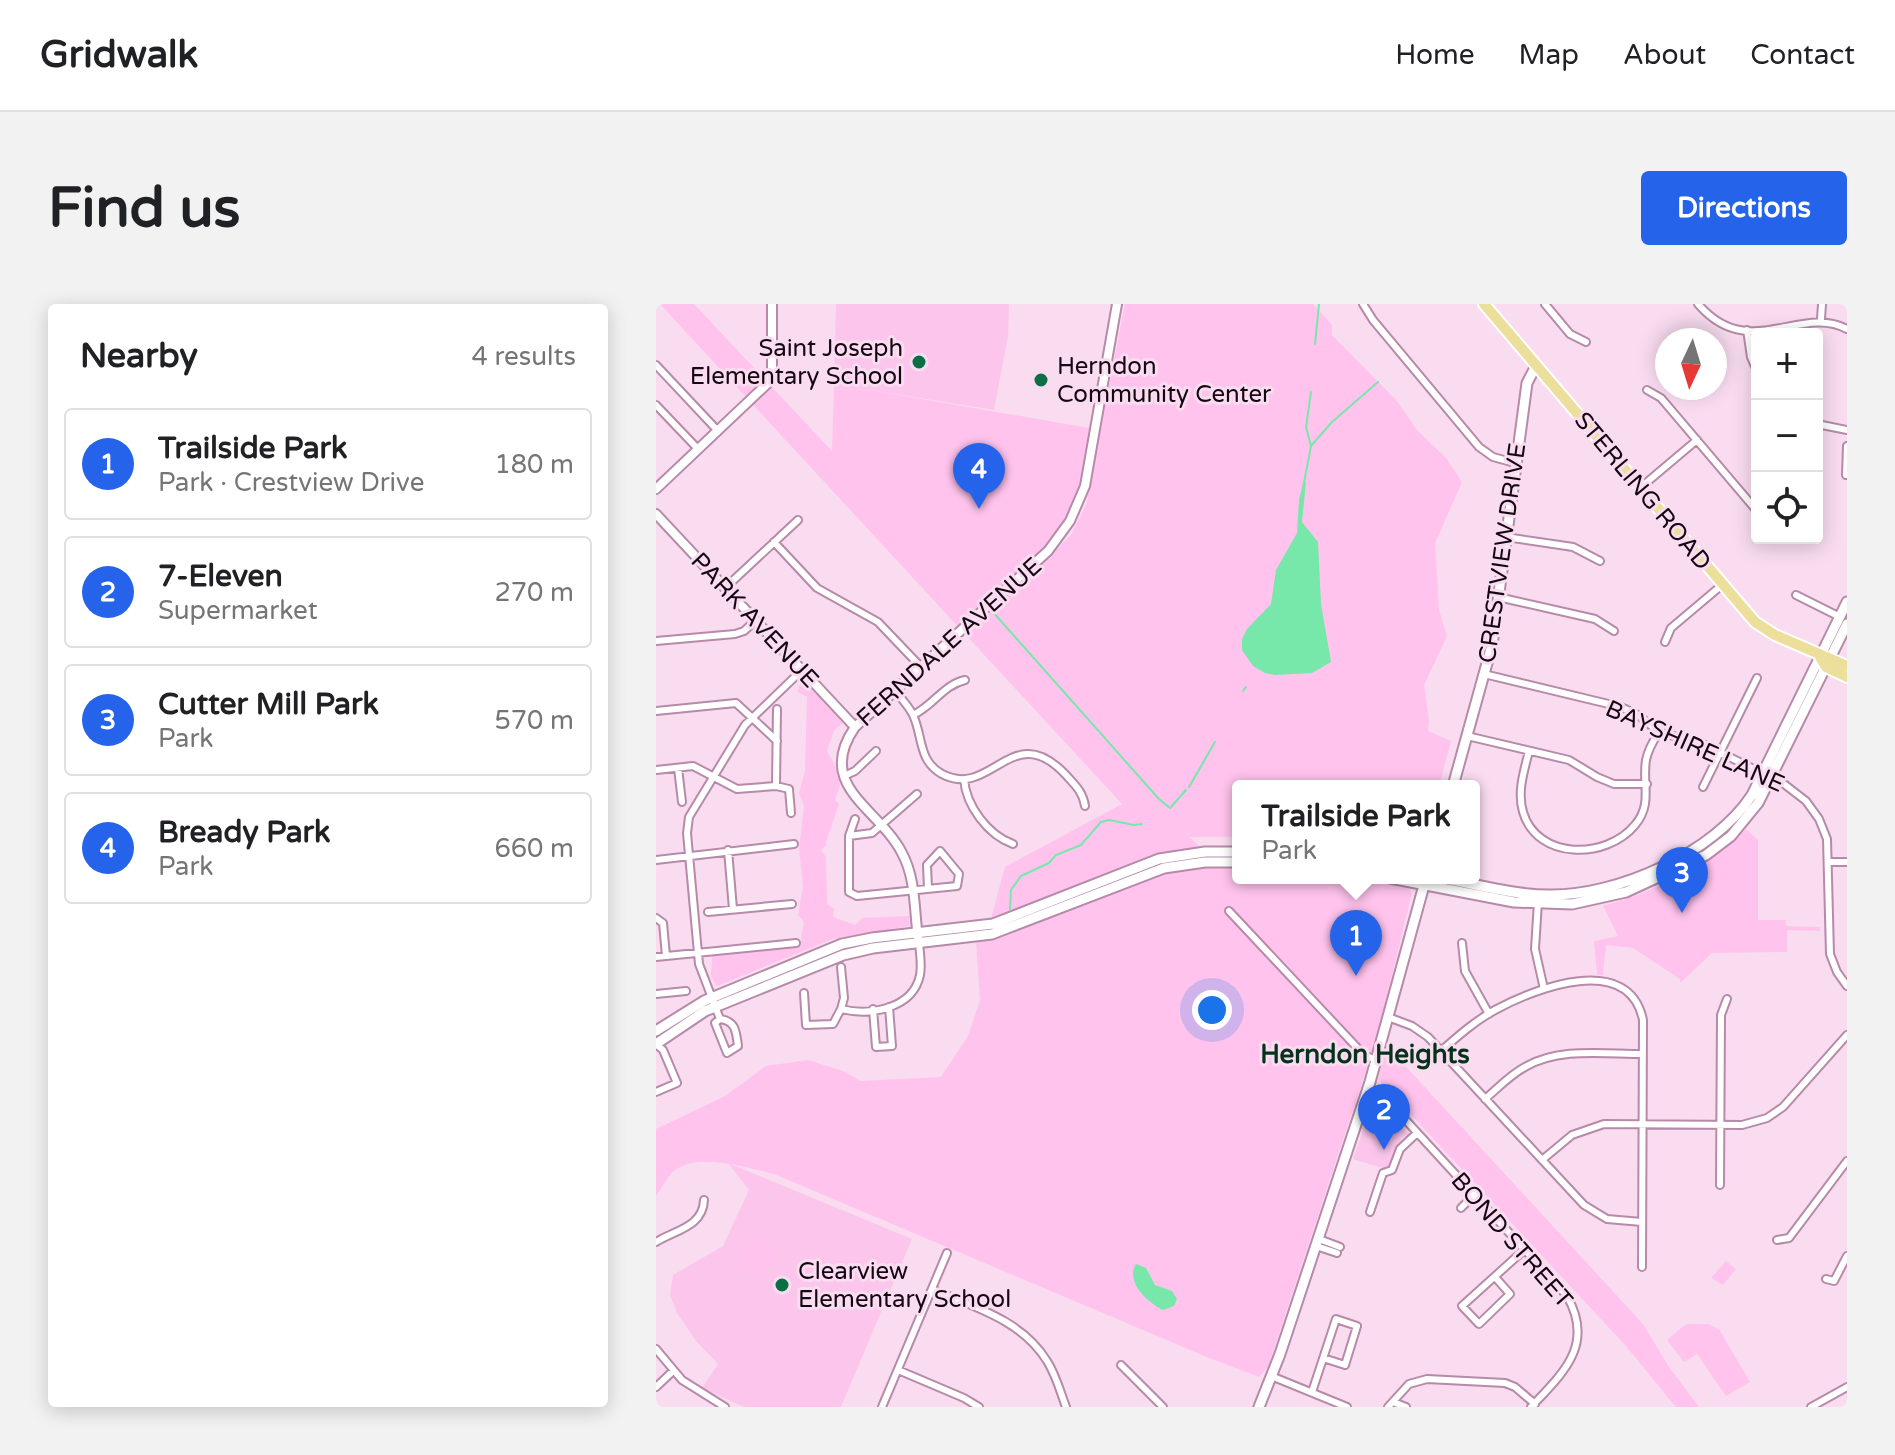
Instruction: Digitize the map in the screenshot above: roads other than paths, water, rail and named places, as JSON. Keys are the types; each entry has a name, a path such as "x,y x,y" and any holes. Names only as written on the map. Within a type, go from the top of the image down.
{"main road":[{"name":"STERLING ROAD","path":"1484,304 1722,585 1765,630 1825,661 1847,677"},
{"name":"CRESTVIEW DRIVE","path":"1455,780 1492,645 1527,383 1536,366"},
{"path":"1443,884 1538,900 1602,889 1700,848 1738,814 1767,775 1825,661 1843,620 1847,602"},
{"name":"STERLING ROAD","path":"1825,661 1847,666"},
{"path":"656,1031 689,1009 713,1003 832,958 993,924 1159,859 1205,852 1232,852"},
{"path":"918,938 1002,932 1164,868 1232,862"},
{"path":"1259,1407 1318,1242 1364,1099 1424,884"},
{"path":"1467,884 1538,900"},
{"path":"656,1044 713,1003"}],"street":[{"path":"656,489 770,379 772,304"},
{"name":"FERNDALE AVENUE","path":"844,776 843,751 855,727 1048,551 1070,521 1085,486 1117,304"},
{"path":"1363,304 1479,447 1493,457 1515,463"},
{"path":"1545,304 1570,334 1586,342"},
{"path":"1698,304 1718,322 1747,330 1821,319 1839,323 1847,329"},
{"path":"1821,319 1822,304"},
{"path":"1747,330 1751,356"},
{"path":"656,365 718,431"},
{"path":"1647,390 1661,398 1751,504"},
{"path":"656,405 698,449"},
{"path":"1823,425 1847,430"},
{"path":"1640,488 1697,440"},
{"path":"1846,475 1847,446"},
{"name":"PARK AVENUE","path":"656,514 855,727"},
{"path":"725,588 798,520"},
{"path":"1506,537 1573,547 1600,561"},
{"path":"774,542 817,588 873,618 920,666"},
{"path":"1665,642 1671,628 1722,585"},
{"path":"1796,595 1843,620"},
{"path":"1498,597 1595,619 1614,631"},
{"path":"656,641 735,634 744,631 756,620"},
{"path":"720,1019 701,974 687,833 689,817 752,717 802,670"},
{"name":"BAYSHIRE LANE","path":"1484,674 1621,707 1638,715 1659,732 1696,741 1798,793 1813,809 1824,829 1829,862 1830,954 1847,986"},
{"path":"1703,787 1757,678"},
{"path":"913,715 954,683 965,680"},
{"path":"894,690 913,715 926,759 944,775 964,779 979,776 1018,755 1035,754 1056,765 1079,789 1085,806"},
{"path":"656,711 736,703 777,741"},
{"path":"776,786 777,709"},
{"path":"1529,751 1520,792 1527,822 1537,835 1559,848 1583,850 1621,837 1635,825 1644,810 1648,753 1659,732"},
{"path":"1467,736 1569,760 1614,784 1647,784"},
{"path":"841,1009 873,1009 902,1003 917,984 921,968 914,890 902,853 857,800 844,776 855,771 876,751"},
{"path":"656,770 693,766 737,789 776,786 789,789 791,813"},
{"path":"678,768 682,802"},
{"path":"964,779 967,799 974,811 998,836 1013,844"},
{"path":"849,836 872,833 917,794"},
{"path":"855,819 849,836 849,892 857,896 914,890 928,889 957,886 959,874 940,851 927,865 928,889"},
{"path":"656,860 794,844"},
{"path":"728,850 733,909"},
{"path":"1829,862 1847,862"},
{"path":"1538,900 1535,949 1544,989"},
{"path":"708,912 792,904"},
{"path":"1229,911 1364,1055 1376,1060"},
{"path":"656,918 663,923 666,956"},
{"path":"656,957 796,943"},
{"path":"1462,943 1465,971 1489,1014"},
{"path":"804,993 806,1025 833,1024 844,998 841,967"},
{"path":"1441,1051 1489,1014 1544,989 1599,980 1622,987 1634,998 1641,1012 1643,1054 1642,1267"},
{"path":"656,994 686,991"},
{"path":"1720,1185 1721,1015 1727,999"},
{"path":"873,1009 876,1047 892,1046 889,1007"},
{"path":"1388,1017 1420,1031 1441,1051 1591,1211 1617,1221 1642,1222"},
{"path":"720,1019 728,1020 736,1029 738,1046 727,1053 715,1023 720,1019"},
{"path":"1542,1160 1581,1130 1604,1124 1750,1124 1775,1113 1847,1035"},
{"path":"656,1044 663,1050 677,1083 656,1092"},
{"path":"1485,1099 1515,1073 1546,1058 1569,1054 1643,1054"},
{"name":"BOND STREET","path":"1364,1099 1393,1110 1417,1133 1567,1296 1578,1326 1577,1345 1570,1362 1533,1405"},
{"path":"1370,1212 1383,1173 1392,1170 1400,1149 1417,1133"},
{"path":"1777,1240 1789,1238 1847,1161"},
{"path":"1461,1208 1474,1195"},
{"path":"656,1242 696,1221 703,1211 704,1200"},
{"path":"1318,1242 1339,1250"},
{"path":"1495,1277 1510,1294 1479,1324 1462,1306 1524,1250"},
{"path":"882,1407 947,1253"},
{"path":"1826,1279 1834,1281 1847,1256"},
{"path":"932,1289 999,1318 1029,1338 1052,1369 1066,1407"},
{"path":"1312,1392 1323,1358 1336,1319 1357,1326 1345,1365 1323,1358"},
{"path":"656,1349 673,1371 693,1389 725,1407"},
{"path":"1121,1365 1163,1407"},
{"path":"898,1370 979,1407"},
{"path":"656,1387 673,1371"},
{"path":"1391,1404 1409,1384 1427,1379 1505,1383 1515,1387 1533,1405"},
{"path":"1270,1380 1312,1392 1347,1407"},
{"path":"1811,1407 1846,1387"},
{"path":"1391,1404 1406,1407"}],"waterway":[{"path":"1315,344 1319,304"},
{"path":"1304,483 1311,446 1332,422 1378,382"},
{"path":"1311,392 1306,427 1311,446"},
{"path":"992,611 1159,799 1170,808 1186,790"},
{"path":"1243,691 1246,687"},
{"path":"1189,787 1215,742"},
{"path":"1010,909 1011,890 1021,876 1049,863 1056,855 1081,845 1101,822 1142,824"}],"place":[{"name":"Saint Joseph Elementary School","path":"919,362"},
{"name":"Herndon Community Center","path":"1041,380"},
{"name":"Bready Park","path":"979,509"},
{"name":"Cutter Mill Park","path":"1682,913"},
{"name":"Trailside Park","path":"1356,976"},
{"name":"7-Eleven","path":"1384,1150"},
{"name":"Clearview Elementary School","path":"782,1285"}],"district":[{"name":"Herndon Heights","path":"1365,1054"}]}
